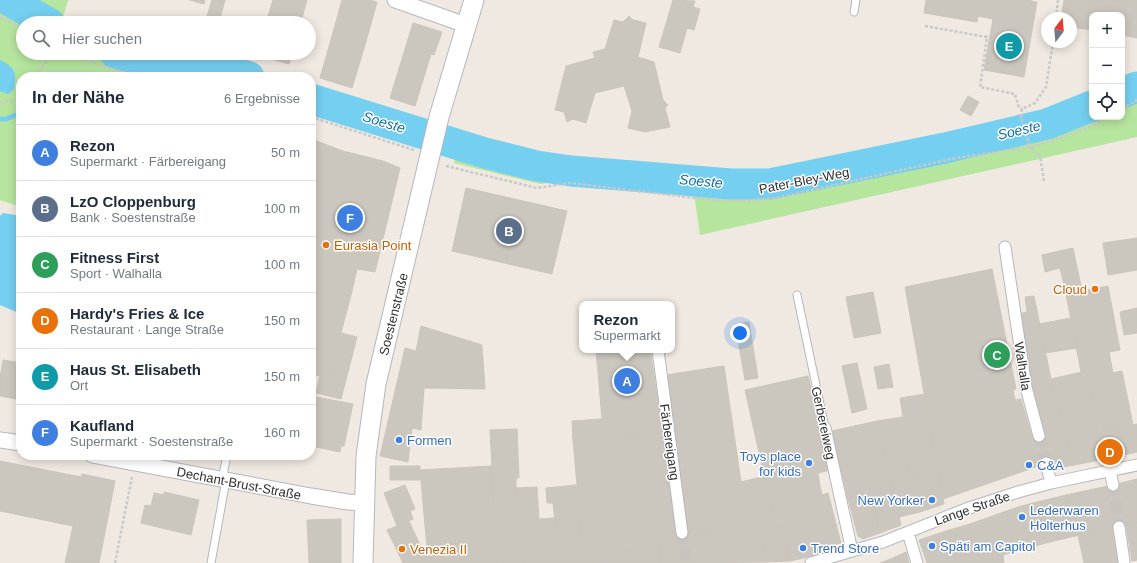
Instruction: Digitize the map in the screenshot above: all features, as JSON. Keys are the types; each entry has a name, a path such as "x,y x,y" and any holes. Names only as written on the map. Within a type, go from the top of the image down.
{"street":[{"path":"395,0 466,25"},
{"name":"Soestenstraße","path":"363,563 366,456 376,384 439,117 474,0"},
{"name":"Walhalla","path":"1005,247 1026,387 1038,436"},
{"name":"Färbereigang","path":"658,353 682,533"},
{"name":"Gerbereiweg","path":"825,428 852,551"},
{"path":"0,440 16,442"},
{"name":"Dechant-Brust-Straße","path":"119,460 312,496 364,503"},
{"path":"1046,463 1051,483"},
{"name":"Lange Straße","path":"811,563 883,542 966,508 1051,483 1137,465"},
{"path":"1110,471 1113,485"},
{"path":"1119,527 1124,562"},
{"path":"908,532 917,563"}],"lane":[{"path":"854,12 856,0"},
{"name":"Gerbereiweg","path":"797,295 825,428"},
{"path":"211,563 226,460"}],"path":[{"path":"1057,12 1058,0"},
{"path":"0,17 16,25"},
{"path":"925,26 987,37 980,88 1015,94 1019,108 1022,109 1022,117 1030,147 1040,156 1044,181"},
{"path":"1022,109 1035,103 1046,87 1051,48"},
{"path":"40,72 49,60"},
{"path":"86,60 120,72"},
{"path":"0,102 16,100"},
{"path":"1125,106 1137,100"},
{"name":"Pater-Bley-Weg","path":"316,119 431,155 443,165 537,188 570,183 712,200 745,201 776,198 951,159 1030,147 1064,137 1102,120"},
{"path":"115,563 135,463"}],"green space":[{"path":"19,0 68,0 63,16 52,16"},
{"path":"0,7 16,16 16,60 106,60 124,67 153,72 16,72 16,205 0,200"},
{"path":"1137,94 1137,137 700,235 694,194 565,181 540,184 454,163 457,149 536,170 731,190 771,190 1022,137 1069,123 1089,114 1089,120 1125,120 1125,100"}],"water":[{"path":"0,60 12,68 15,75 14,89 8,94 0,91"},
{"path":"3,213 16,215 16,312 0,305 0,216"}],"building":[{"path":"190,0 205,0 204,4"},
{"path":"212,0 225,0 221,16 207,16"},
{"path":"273,0 307,0 303,16 280,16 269,13"},
{"path":"342,0 369,0 377,2 365,45 332,36"},
{"path":"673,0 695,1 693,7 700,9 694,30 687,28 680,53 659,47"},
{"path":"926,0 1027,0 1037,2 1024,77 984,70 993,19 978,16 977,22 924,13"},
{"path":"1064,0 1137,0 1137,38 1125,36 1125,12 1089,12 1089,30 1077,28 1077,12 1062,12"},
{"path":"269,13 280,16 268,16"},
{"path":"629,16 633,20 646,23 638,57 654,62 663,100 668,105 665,108 670,127 645,132 628,128 632,111 624,86 595,93 586,123 573,119 567,122 564,112 555,110 566,66 595,58 593,52 605,49 614,20 623,22"},
{"path":"413,23 442,32 434,55 431,54 415,106 390,98"},
{"path":"332,36 365,45 352,88 320,78"},
{"path":"275,60 290,60 289,64"},
{"path":"968,96 979,102 971,116 960,110"},
{"path":"316,141 343,151 383,161 400,168 375,272 357,269 341,333 357,337 347,376 321,370 320,376 316,375"},
{"path":"466,188 567,211 552,274 452,251"},
{"path":"1137,238 1137,270 1108,275 1103,243"},
{"path":"1073,248 1082,291 1066,294 1060,268 1045,272 1042,255"},
{"path":"992,269 1016,389 1013,390 1015,400 1021,399 1032,437 1043,435 1050,462 943,499 905,287"},
{"path":"1108,286 1120,350 1109,352 1113,373 1087,378 1086,371 1081,372 1066,294"},
{"path":"873,292 881,333 854,338 846,297"},
{"path":"1034,296 1051,379 1074,465 1052,469 1030,387 1019,314 1027,312 1025,297"},
{"path":"1137,308 1137,333 1124,335 1120,312"},
{"path":"1071,318 1077,348 1045,353 1039,324"},
{"path":"749,322 758,378 745,380 735,324"},
{"path":"421,326 482,345 485,389 424,388 421,430 412,428 408,462 380,456 405,348 416,351"},
{"path":"596,353 650,353 663,434 573,440 572,421 602,419"},
{"path":"3,360 16,362 16,399 0,396 0,378"},
{"path":"857,363 867,409 852,413 842,366"},
{"path":"889,364 893,387 878,389 874,367"},
{"path":"724,366 741,482 765,476 774,515 778,514 782,527 688,533 666,375"},
{"path":"321,370 347,376 341,399 316,393"},
{"path":"1086,371 1099,424 1065,431 1051,379"},
{"path":"1122,371 1133,425 1101,430 1087,378"},
{"path":"808,376 830,470 818,473 820,486 769,497 745,390"},
{"path":"925,394 938,471 910,477 906,456 886,458 877,421 903,417 900,398"},
{"path":"316,397 353,404 344,446 341,446 340,452 316,447"},
{"path":"877,421 893,490 848,499 832,431"},
{"path":"1099,424 1105,459 1074,465 1065,431"},
{"path":"1137,424 1137,452 1105,459 1101,430"},
{"path":"517,429 519,478 516,478 516,488 524,563 497,563 490,430"},
{"path":"663,434 678,534 629,536 631,550 592,552 590,542 582,543 573,440"},
{"path":"906,456 910,477 920,512 899,517 886,458"},
{"path":"0,461 81,477 82,474 115,481 99,563 65,563 73,526 0,511"},
{"path":"390,466 420,466 420,480 390,480"},
{"path":"492,466 496,545 427,548 420,470"},
{"path":"938,471 944,504 920,512 910,477"},
{"path":"1137,479 1137,523 1119,527 1113,485"},
{"path":"405,485 415,509 410,511 413,519 397,526 384,493"},
{"path":"576,485 582,543 590,542 593,563 552,563 549,531 556,531 553,503 547,503 546,488"},
{"path":"1113,485 1119,527 1075,536 1066,495"},
{"path":"820,486 822,495 828,493 841,543 824,547 823,552 790,561 778,514 774,515 769,497"},
{"path":"537,487 539,519 554,518 556,531 549,531 552,563 524,563 516,488"},
{"path":"893,490 901,525 880,533 870,495"},
{"path":"164,492 199,500 191,535 141,523 145,505 151,506 154,493 164,495"},
{"path":"870,495 880,533 863,539 858,536 848,499"},
{"path":"1066,495 1075,536 1046,543 1037,502"},
{"path":"1037,502 1046,543 984,560 970,524"},
{"path":"341,519 341,563 309,563 307,520"},
{"path":"409,521 426,558 425,563 403,563 387,530"},
{"path":"1137,523 1137,560 1132,561 1126,525"},
{"path":"970,524 980,551 958,557 949,530"},
{"path":"782,527 790,561 767,562 759,529"},
{"path":"759,529 767,562 693,563 688,533"},
{"path":"1112,529 1118,563 1084,563 1078,535"},
{"path":"949,530 959,563 927,563 919,540"},
{"path":"688,533 693,563 661,563 658,534"},
{"path":"658,534 661,563 632,563 629,536"},
{"path":"496,545 497,563 425,563 427,548"},
{"path":"631,550 632,563 593,563 592,552"},
{"path":"980,551 984,560 1003,555 1004,563 959,563 958,557"},
{"path":"906,552 909,563 880,563 893,558"}],"waterway":[{"name":"Soeste","path":"8,0 37,16"},
{"name":"Soeste","path":"144,60 233,72"},
{"name":"Soeste","path":"1125,92 1137,87"},
{"name":"Soeste","path":"316,101 485,153 537,166 571,171 731,184 770,184 945,148 1047,124 1089,107"},
{"path":"0,119 6,119 16,115"}],"tunnel":[{"path":"1039,436 1046,463"},
{"path":"1113,485 1119,527"},
{"path":"682,533 686,563"}],"place":[{"name":"Haus St. Elisabeth","path":"1009,46"},
{"name":"Kaufland","path":"350,218"},
{"name":"LzO Cloppenburg","path":"509,231"},
{"name":"Eurasia Point","path":"326,245"},
{"name":"Cloud","path":"1095,289"},
{"name":"Fitness First","path":"997,355"},
{"name":"Rezon","path":"627,381"},
{"name":"Formen","path":"399,440"},
{"name":"Hardy's Fries & Ice","path":"1110,452"},
{"name":"Toys place for kids","path":"809,463"},
{"name":"C&A","path":"1029,465"},
{"name":"New Yorker","path":"932,500"},
{"name":"Lederwaren Holterhus","path":"1022,517"},
{"name":"Späti am Capitol","path":"932,546"},
{"name":"Trend Store","path":"803,548"},
{"name":"Venezia II","path":"402,549"}]}
